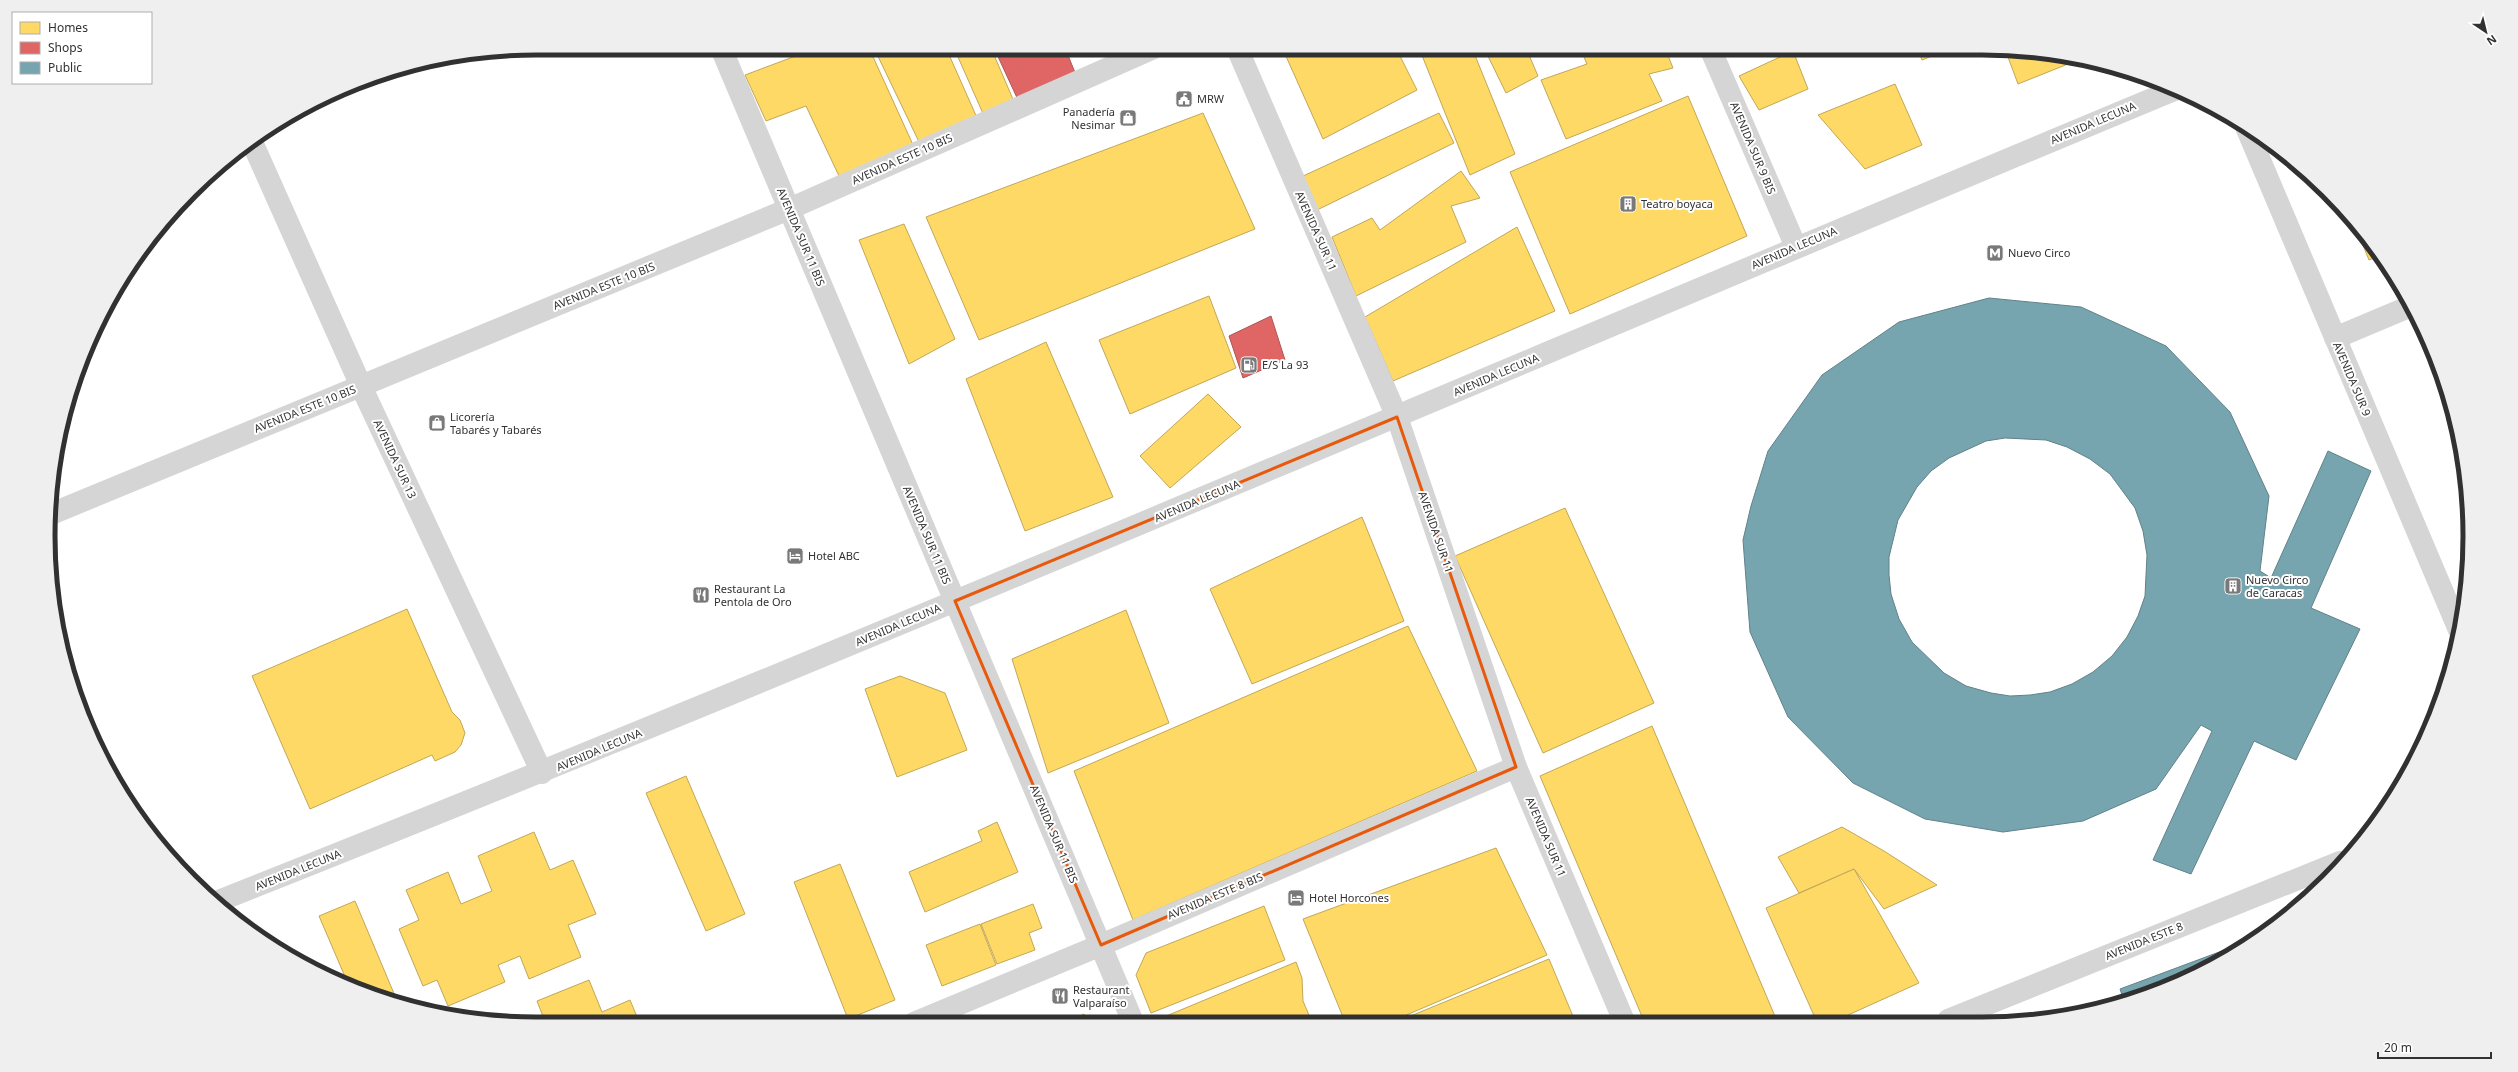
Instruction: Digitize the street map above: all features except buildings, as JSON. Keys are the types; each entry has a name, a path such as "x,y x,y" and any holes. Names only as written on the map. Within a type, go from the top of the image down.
{"street":[{"name":"AVENIDA SUR 11 BIS","path":"724,55 1131,1017"},
{"name":"AVENIDA ESTE 10 BIS","path":"56,512 789,209 1138,55"},
{"name":"AVENIDA SUR 11","path":"1239,55 1397,418 1516,767 1622,1017"},
{"name":"AVENIDA SUR 9 BIS","path":"1713,55 1796,247"},
{"name":"AVENIDA LECUNA","path":"221,900 542,773 1397,418 1796,247 2168,93"},
{"name":"AVENIDA SUR 9","path":"2250,137 2455,621"},
{"name":"AVENIDA SUR 13","path":"254,146 361,386 542,773"},
{"path":"2335,338 2405,308"},
{"name":"AVENIDA ESTE 8 BIS","path":"928,1017 1101,945 1516,767"},
{"name":"AVENIDA ESTE 8","path":"1955,1017 2332,865"}],"highlighted area":[{"path":"1397,417 1516,767 1101,945 955,601"}],"place":[{"name":"MRW","path":"1184,99"},
{"name":"Panadería Nesimar","path":"1128,118"},
{"name":"Teatro boyaca","path":"1628,204"},
{"name":"Nuevo Circo","path":"1995,253"},
{"name":"E/S La 93","path":"1249,365"},
{"name":"Licorería Tabarés y Tabarés","path":"437,423"},
{"name":"Hotel ABC","path":"795,556"},
{"name":"Nuevo Circo de Caracas","path":"2233,586"},
{"name":"Restaurant La Pentola de Oro","path":"701,595"},
{"name":"Hotel Horcones","path":"1296,898"},
{"name":"Restaurant Valparaíso","path":"1060,996"}]}
